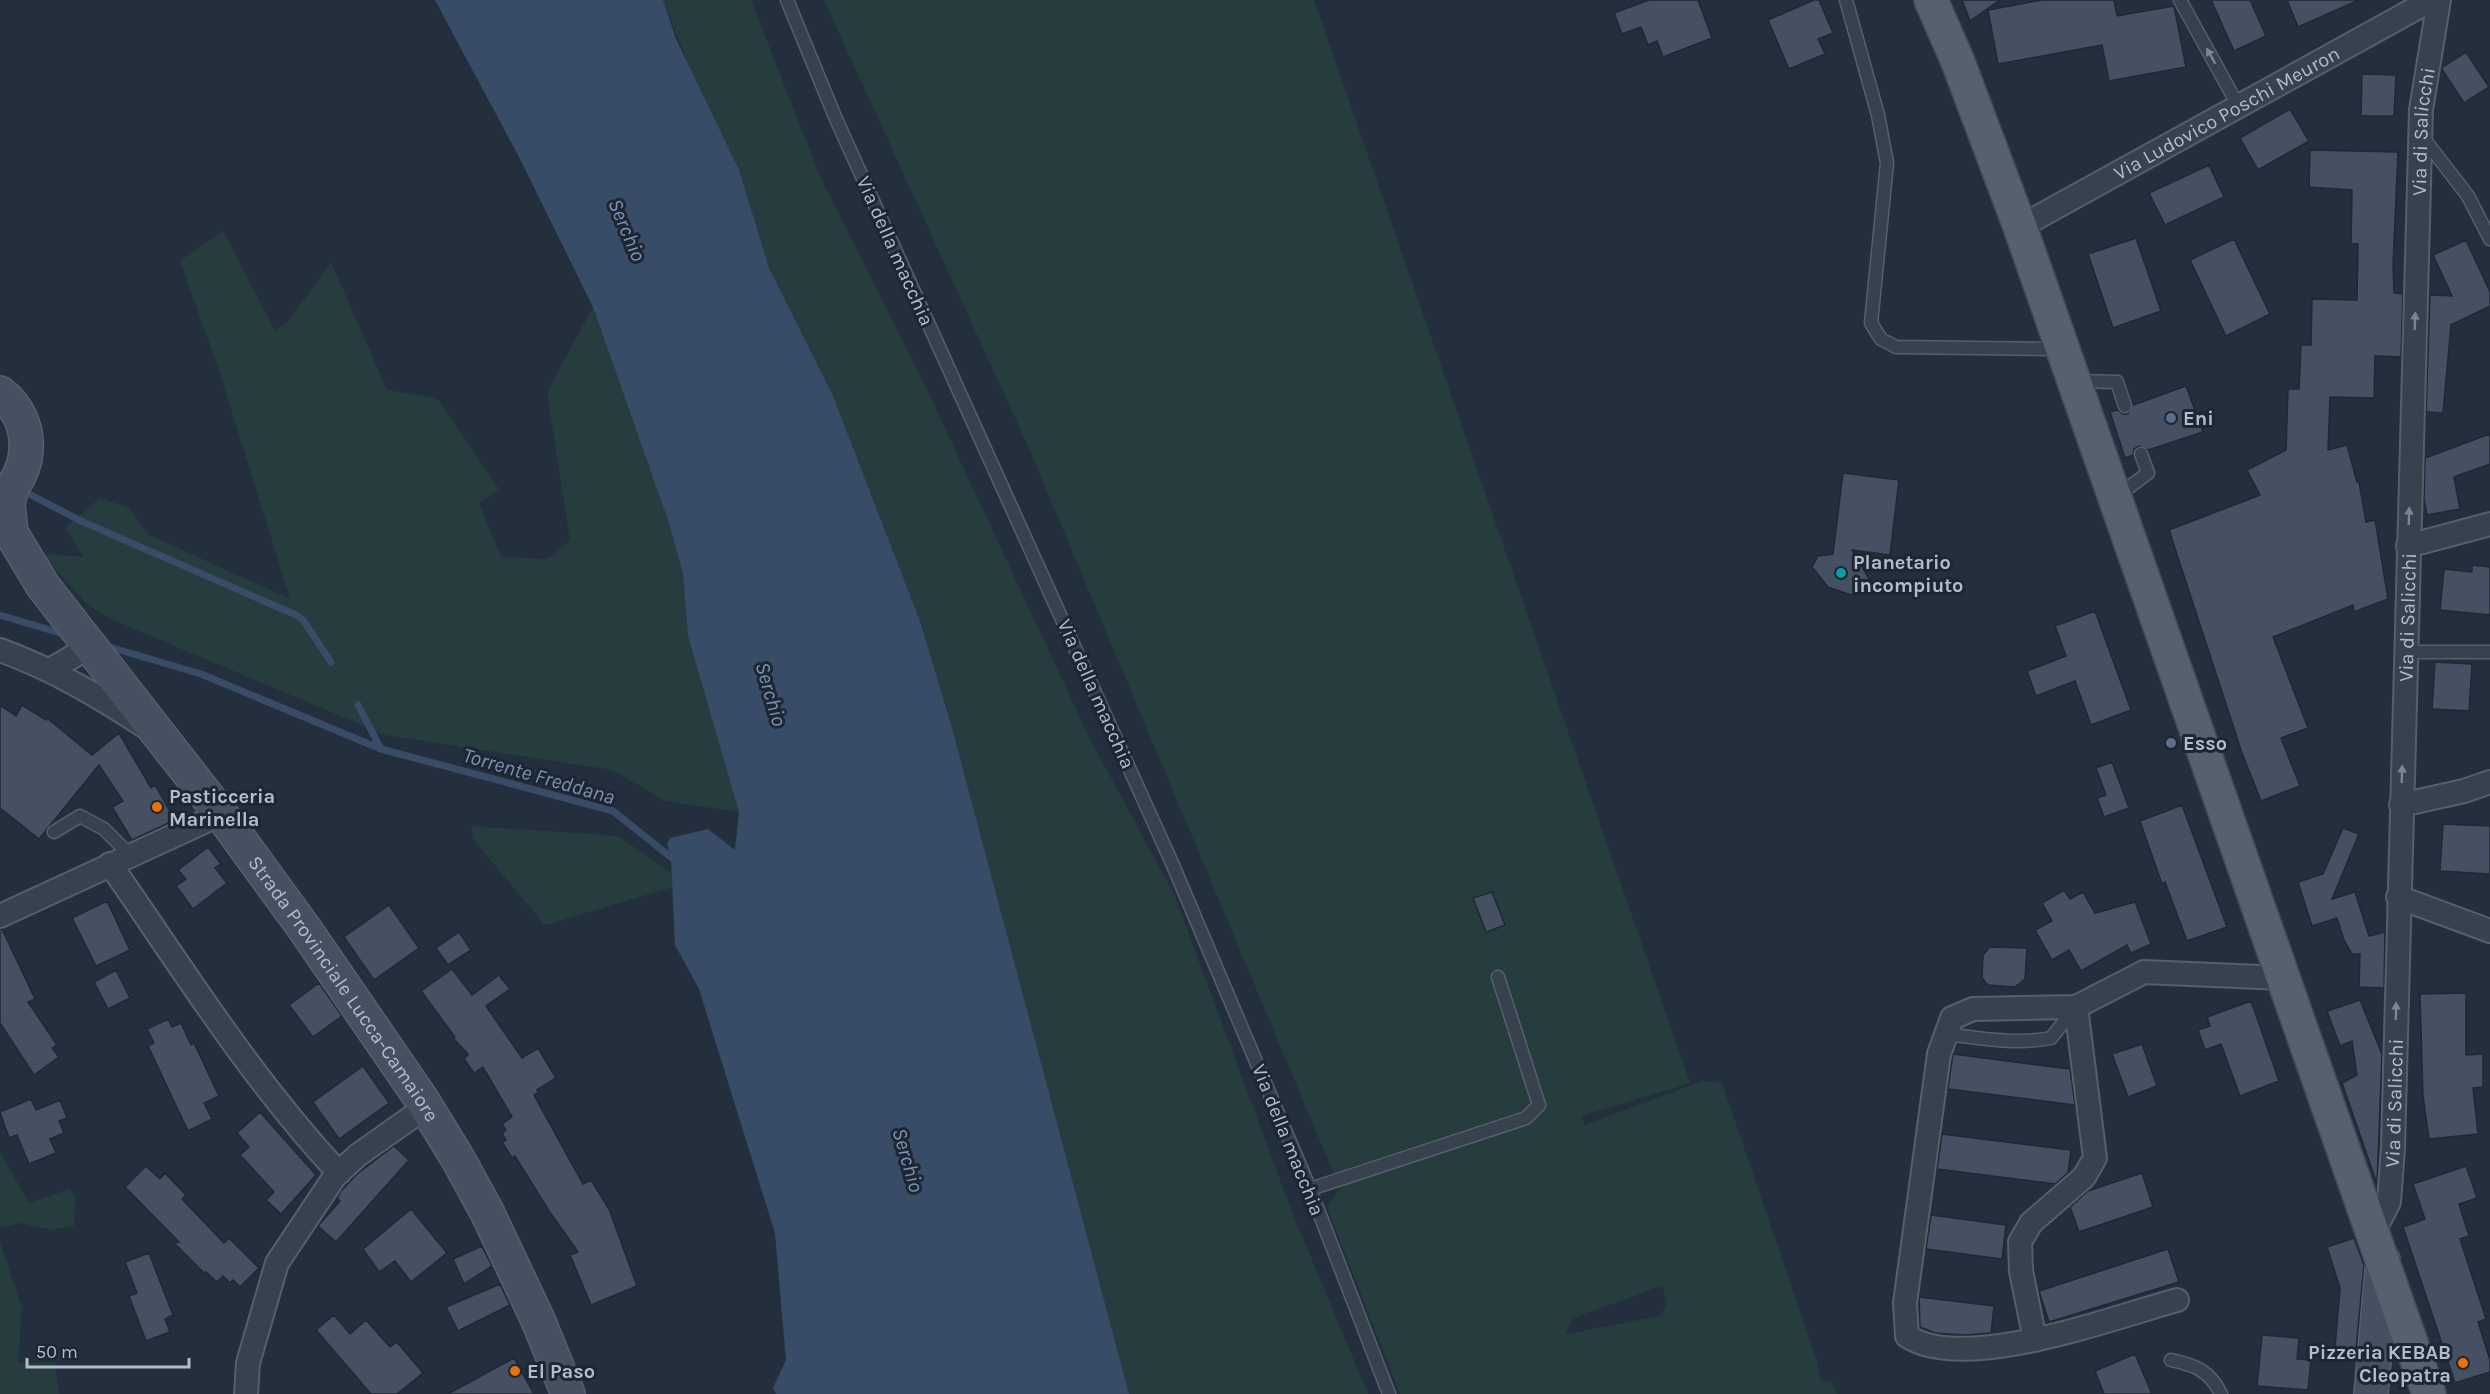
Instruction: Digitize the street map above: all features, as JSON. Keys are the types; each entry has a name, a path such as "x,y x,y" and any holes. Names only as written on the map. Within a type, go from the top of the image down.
{"main road":[{"path":"1931,0 1958,62 2020,227 2429,1394"},
{"path":"2,391 21,417 27,442 24,468 6,495"},
{"name":"Strada Provinciale Lucca-Camaiore","path":"6,495 11,533 43,586 100,669 164,740 221,814 304,928 426,1107 487,1212 538,1320 568,1394"},
{"name":"Strada Provinciale Lucca-Camaiore","path":"0,551 43,586"},
{"path":"2371,1394 2378,1247"}],"street":[{"name":"Via Ludovico Poschi Meuron","path":"2020,227 2431,0"},
{"name":"Via di Salicchi","path":"2378,1247 2389,1202 2393,1147 2421,110 2439,0"},
{"path":"2408,546 2490,524"},
{"path":"0,650 50,667 100,669"},
{"path":"50,667 100,669"},
{"path":"2401,805 2464,791 2490,782"},
{"path":"0,916 221,814"},
{"path":"120,859 250,1068 297,1128 339,1173"},
{"path":"2398,897 2490,931"},
{"path":"2177,1300 2013,1346 1947,1348 1914,1341 1907,1336 1905,1303 1939,1054 1952,1018 1973,1009 2076,1007 2144,972 2283,978"},
{"path":"2035,1340 2021,1271 2020,1242 2031,1223 2084,1177 2095,1158 2076,1007"},
{"path":"246,1394 248,1363 277,1263 339,1173 358,1155 426,1107"}],"lane":[{"name":"Via della macchia","path":"787,0 836,119 1172,863 1310,1189 1389,1394"},
{"path":"1846,0 1878,115 1887,163 1871,322 1876,331 1881,339 1896,346 2062,349"},
{"path":"2181,0 2239,107"},
{"path":"2420,134 2468,196 2490,238"},
{"path":"2074,381 2117,382 2125,406"},
{"path":"2115,498 2148,473 2141,454"},
{"path":"2405,652 2490,652"},
{"path":"54,832 80,816 104,829 120,859"},
{"path":"1310,1189 1526,1118 1539,1105 1498,977"},
{"path":"1946,1034 2006,1042 2030,1042 2051,1038 2076,1007"},
{"path":"2171,1360 2196,1366 2208,1374 2221,1394"}],"green space":[{"path":"663,0 751,0 821,179 922,379 1090,739 1174,894 1292,1212 1368,1394 1129,1394 951,724 920,621 833,396 769,268"},
{"path":"824,0 1314,0 1690,1083 1581,1116 1585,1125 1702,1081 1722,1083 1817,1361 1821,1382 1831,1380 1837,1394 1400,1394 1327,1207 1340,1188 1028,446","holes":["1662,1286 1667,1303 1660,1316 1566,1334 1573,1318"]},
{"path":"223,231 275,330 287,323 331,262 387,390 437,398 499,489 479,503 501,557 548,559 570,540 547,392 593,307 669,520 683,573 688,636 739,812 665,801 613,770 385,735 113,620 89,606 47,561 47,554 84,557 65,528 100,498 129,508 149,535 290,599 220,373 180,261"},
{"path":"471,826 618,836 672,873 673,887 545,925 473,839"},
{"path":"0,1152 29,1203 70,1189 75,1197 74,1226 51,1230 20,1223 0,1228"},
{"path":"0,1242 22,1308 18,1363 55,1362 59,1394 0,1394"}],"water":[{"name":"Serchio","path":"435,0 663,0 676,39 739,170 769,268 833,396 920,621 951,724 1129,1394 776,1394 773,1388 786,1360 775,1233 699,989 675,945 671,858 667,844 670,838 708,829 735,850 739,812 688,636 683,573 668,520 593,307 519,157"}],"building":[{"path":"1649,0 1698,0 1712,38 1663,57 1657,41 1648,45 1641,27 1622,34 1614,13"},
{"path":"1814,0 1819,0 1833,33 1818,39 1825,54 1789,69 1768,20"},
{"path":"1962,0 2000,0 1970,21"},
{"path":"2042,0 2114,0 2117,16 2174,6 2186,67 2109,81 2102,45 1998,64 1988,10"},
{"path":"2211,0 2250,0 2266,36 2234,51"},
{"path":"2287,0 2359,0 2298,27"},
{"path":"2466,52 2489,87 2464,103 2441,68"},
{"path":"2362,74 2396,75 2394,116 2361,116"},
{"path":"2290,109 2309,141 2258,170 2240,138"},
{"path":"2310,150 2398,152 2393,265 2394,293 2403,294 2401,357 2375,356 2374,398 2330,397 2328,450 2347,445 2357,482 2359,482 2366,522 2375,520 2388,599 2354,612 2353,605 2273,637 2308,728 2281,738 2300,786 2261,801 2242,753 2169,530 2260,495 2247,470 2286,450 2288,389 2299,389 2301,345 2311,345 2312,299 2357,300 2358,244 2351,244 2352,190 2309,187"},
{"path":"2209,165 2224,197 2165,225 2149,193"},
{"path":"2136,238 2161,311 2113,328 2088,254"},
{"path":"2234,239 2270,314 2226,336 2190,260"},
{"path":"2466,240 2490,292 2490,306 2451,325 2443,413 2426,412 2430,295 2452,296 2433,255"},
{"name":"Eni","path":"2186,386 2203,432 2148,450 2139,446 2134,449 2133,455 2125,458 2110,412 2118,410 2123,414 2128,414 2133,405"},
{"path":"2490,434 2490,464 2454,477 2460,509 2427,515 2424,499 2425,458"},
{"path":"1843,473 1899,480 1890,555 1852,550 1874,587 1851,595 1828,587 1812,567 1818,556 1833,554"},
{"path":"2472,565 2490,567 2490,615 2440,610 2444,569 2472,572"},
{"path":"2095,611 2131,710 2091,725 2075,681 2036,696 2027,671 2066,656 2055,626"},
{"path":"2435,662 2472,664 2469,711 2432,709"},
{"path":"0,705 16,716 22,705 46,720 47,718 92,755 119,733 151,788 155,785 175,820 132,840 112,807 123,801 99,765 39,839 0,808"},
{"path":"2112,762 2129,808 2104,817 2097,798 2106,795 2096,768"},
{"path":"2182,805 2227,927 2187,941 2165,882 2162,884 2140,821"},
{"path":"2443,824 2490,826 2490,874 2440,871"},
{"path":"2343,828 2359,834 2332,899 2355,892 2369,936 2385,932 2384,988 2359,987 2360,954 2352,954 2344,940 2337,918 2312,926 2298,882 2323,874"},
{"path":"208,847 221,864 215,868 227,883 193,909 176,886 186,879 178,870"},
{"path":"2064,890 2070,899 2083,892 2095,913 2135,902 2151,944 2131,953 2127,945 2081,971 2069,950 2052,960 2035,930 2052,921 2042,903"},
{"path":"1492,892 1505,925 1486,932 1473,898"},
{"path":"107,901 130,950 96,966 72,918"},
{"path":"389,905 419,948 374,980 344,937"},
{"path":"0,929 35,999 28,1002 57,1045 52,1048 59,1057 34,1075 0,1023"},
{"path":"459,932 471,950 448,965 436,948"},
{"path":"1990,947 2027,948 2025,979 2015,987 1988,985 1982,977 1983,955"},
{"path":"452,969 472,995 499,975 510,989 486,1006 522,1058 538,1048 556,1078 537,1090 539,1092 534,1095 583,1184 591,1180 609,1209 637,1286 591,1305 570,1255 578,1252 515,1156 512,1158 502,1142 506,1140 502,1133 506,1130 502,1124 512,1117 483,1067 474,1073 464,1059 468,1054 453,1038 455,1037 421,991"},
{"path":"116,970 130,998 108,1009 94,982"},
{"path":"319,983 342,1016 313,1037 289,1005"},
{"path":"2466,993 2466,1055 2483,1054 2483,1087 2473,1088 2478,1134 2429,1139 2423,1096 2420,994"},
{"path":"2360,1000 2382,1054 2377,1184 2342,1083 2357,1075 2352,1041 2340,1046 2327,1011"},
{"path":"2251,1001 2279,1081 2240,1096 2221,1044 2205,1050 2198,1030 2210,1026 2207,1017"},
{"path":"168,1019 172,1027 181,1023 191,1045 194,1043 219,1096 204,1103 212,1119 188,1131 148,1046 154,1043 147,1029"},
{"path":"2142,1044 2157,1086 2128,1097 2112,1054"},
{"path":"1953,1054 2070,1069 2075,1105 1948,1089"},
{"path":"363,1066 389,1103 339,1139 313,1102"},
{"path":"31,1099 36,1110 60,1100 67,1118 59,1121 64,1133 50,1139 56,1153 29,1164 17,1135 9,1138 0,1112"},
{"path":"260,1112 316,1175 281,1214 266,1200 274,1192 240,1155 249,1147 237,1133"},
{"path":"1942,1134 2071,1150 2068,1173 2055,1184 1937,1169"},
{"path":"394,1146 409,1160 336,1242 318,1226 340,1201 337,1198 341,1191 357,1174"},
{"path":"146,1166 160,1179 165,1173 186,1195 182,1199 224,1243 229,1238 259,1268 240,1287 233,1280 230,1283 223,1276 217,1282 206,1272 204,1273 174,1243 179,1242 125,1187"},
{"path":"2466,1166 2477,1198 2459,1204 2469,1236 2460,1239 2486,1319 2478,1322 2490,1360 2490,1372 2455,1383 2403,1227 2425,1219 2413,1184"},
{"path":"2142,1173 2153,1207 2079,1232 2070,1207 2088,1191"},
{"path":"411,1209 447,1253 411,1282 395,1261 379,1272 363,1249"},
{"path":"1931,1215 2006,1225 2002,1259 1926,1249"},
{"path":"2354,1238 2364,1265 2355,1360 2334,1359 2340,1288 2327,1247"},
{"path":"482,1246 492,1266 464,1284 453,1259"},
{"path":"2168,1249 2179,1282 2049,1322 2039,1291"},
{"path":"149,1253 173,1315 165,1319 170,1332 146,1341 129,1296 137,1293 125,1262"},
{"path":"500,1284 510,1305 458,1331 446,1307"},
{"path":"1919,1297 1994,1306 1991,1333 1964,1335 1935,1333 1920,1327"},
{"path":"334,1315 350,1334 366,1320 390,1347 397,1342 423,1373 397,1394 371,1394 316,1330"},
{"path":"2262,1335 2299,1338 2297,1359 2311,1360 2308,1390 2257,1386"},
{"path":"2135,1354 2152,1394 2104,1394 2095,1371"},
{"path":"514,1358 534,1394 448,1394"}],"waterway":[{"path":"29,494 81,521 296,615 303,620 331,662"},
{"name":"Torrente Freddana","path":"0,615 67,635"},
{"name":"Torrente Freddana","path":"106,646 201,674 381,749 613,811 677,862"},
{"path":"358,705 381,749"}],"place":[{"name":"Eni","path":"2171,418"},
{"name":"Planetario incompiuto","path":"1841,573"},
{"name":"Esso","path":"2171,743"},
{"name":"Pasticceria Marinella","path":"157,807"},
{"name":"Pizzeria KEBAB Cleopatra","path":"2463,1363"},
{"name":"El Paso","path":"515,1371"}]}
